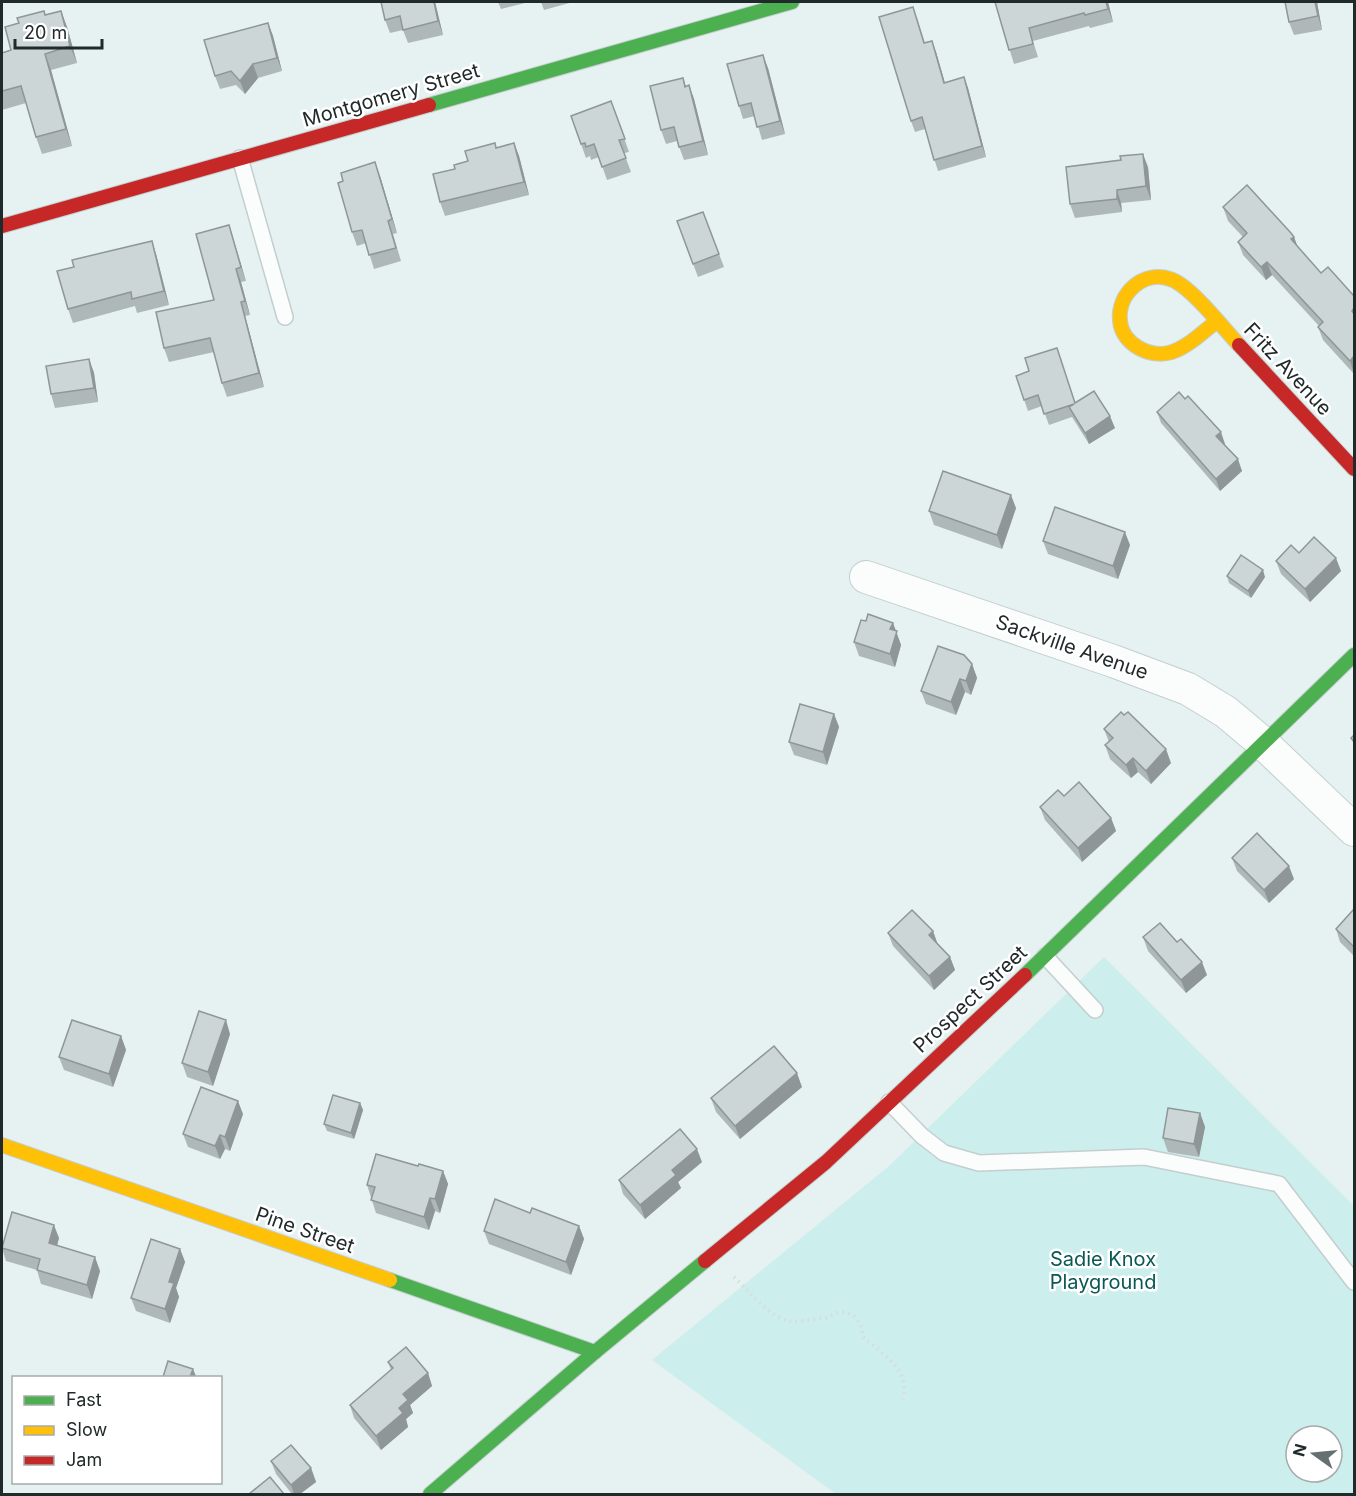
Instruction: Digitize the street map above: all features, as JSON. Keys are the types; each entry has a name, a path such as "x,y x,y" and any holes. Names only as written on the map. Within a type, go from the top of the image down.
{"street":[{"name":"Montgomery Street","path":"2,226 690,26 792,2"},
{"name":"Fritz Avenue","path":"1217,321 1177,349 1152,354 1137,348 1130,342 1122,328 1120,311 1125,295 1137,282 1145,278 1165,276 1182,284 1217,321 1354,469"},
{"name":"Sackville Avenue","path":"866,577 1113,660 1188,689 1226,712 1264,744 1354,830"},
{"name":"Prospect Street","path":"430,1494 595,1352 826,1162 1045,956 1354,655"},
{"name":"Pine Street","path":"2,1145 595,1352"}],"lane":[{"path":"240,158 285,317"},
{"path":"1045,956 1095,1010"},
{"path":"889,1102 922,1136 944,1154 980,1162 1144,1157 1279,1184 1354,1282"}],"path":[{"path":"712,1256 771,1312 789,1321 826,1318 843,1313 850,1313 858,1318 863,1337 896,1365 903,1375 903,1399"}],"green space":[{"name":"Sadie Knox Playground","path":"1104,957 1354,1206 1354,1494 836,1494 652,1360 889,1166"}],"building":[{"path":"381,2 434,2 438,21 403,30 400,16 385,20"},
{"path":"995,2 1106,2 1108,9 1029,28 1033,44 1009,50"},
{"path":"1285,2 1315,2 1318,16 1289,22"},
{"path":"913,7 924,43 932,41 944,83 964,77 982,146 934,160 922,117 911,121 879,17"},
{"path":"44,11 45,15 61,11 70,46 45,54 66,129 36,137 21,86 2,91 2,53 11,50 5,27 19,23 17,18"},
{"path":"268,23 277,58 253,64 240,81 231,71 215,76 204,40"},
{"path":"763,55 780,121 757,127 751,103 739,106 727,64"},
{"path":"683,78 685,87 689,85 703,141 679,147 674,127 661,130 650,86"},
{"path":"611,101 625,139 619,140 626,158 602,167 594,144 586,147 585,143 581,144 571,116"},
{"path":"495,143 496,148 514,143 524,182 440,202 433,174 455,169 454,165 468,161 465,151"},
{"path":"1143,154 1146,186 1117,190 1117,199 1070,204 1066,167 1121,160 1120,156"},
{"path":"375,162 392,219 388,221 396,248 369,255 362,230 352,232 338,183 343,181 341,173"},
{"path":"1247,185 1291,233 1294,237 1291,239 1321,273 1328,267 1354,296 1352,311 1354,314 1354,356 1350,361 1318,327 1323,322 1267,262 1261,267 1238,242 1247,233 1223,207"},
{"path":"703,212 719,254 693,264 677,221"},
{"path":"229,225 241,267 236,269 245,301 241,302 259,373 222,383 210,338 164,348 156,312 214,300 196,234"},
{"path":"152,241 164,291 132,299 131,292 68,309 57,271 74,267 72,260"},
{"path":"1057,348 1075,403 1094,391 1110,416 1085,433 1069,407 1074,404 1044,414 1038,395 1024,400 1016,376 1029,371 1025,358"},
{"path":"89,359 94,388 51,394 46,366"},
{"path":"1179,392 1185,399 1188,396 1221,432 1216,436 1238,459 1216,479 1157,412"},
{"path":"943,471 1011,495 997,535 929,511"},
{"path":"1055,507 1125,532 1113,566 1043,541"},
{"path":"1314,537 1336,558 1305,589 1276,561 1291,545 1299,553"},
{"path":"1241,555 1263,570 1248,591 1227,576"},
{"path":"868,614 893,623 890,629 897,631 890,654 854,642 861,620 866,621"},
{"path":"938,646 964,655 972,664 966,681 960,679 951,702 921,691"},
{"path":"800,704 834,714 823,752 789,742"},
{"path":"1121,712 1124,715 1128,712 1166,749 1146,771 1133,758 1126,765 1105,745 1113,738 1104,729"},
{"path":"1079,782 1111,818 1078,848 1040,807 1058,790 1064,796"},
{"path":"1257,833 1289,866 1264,890 1232,858"},
{"path":"1354,909 1354,947 1336,929"},
{"path":"912,910 933,931 929,935 950,957 929,976 888,933"},
{"path":"1160,923 1177,942 1181,939 1202,962 1181,980 1143,937"},
{"path":"199,1011 226,1020 208,1072 182,1063"},
{"path":"72,1020 121,1036 109,1074 59,1057"},
{"path":"774,1046 797,1073 735,1126 711,1098"},
{"path":"201,1087 238,1101 225,1137 220,1135 215,1146 183,1134"},
{"path":"333,1095 360,1103 351,1133 324,1124"},
{"path":"1168,1108 1200,1113 1194,1144 1163,1138"},
{"path":"680,1129 697,1149 672,1170 676,1175 640,1205 619,1180"},
{"path":"376,1154 443,1171 435,1199 430,1198 424,1217 371,1200 375,1187 367,1185"},
{"path":"495,1199 530,1213 532,1208 579,1226 566,1262 484,1231"},
{"path":"12,1212 54,1225 49,1243 95,1257 87,1285 37,1270 40,1259 2,1248"},
{"path":"151,1239 180,1249 169,1282 174,1283 165,1309 131,1298"},
{"path":"406,1347 428,1373 403,1394 408,1400 399,1408 403,1413 376,1436 350,1405 393,1368 388,1362"},
{"path":"168,1361 193,1369 190,1376 163,1376"},
{"path":"291,1445 311,1468 291,1485 271,1461"},
{"path":"270,1477 284,1494 249,1494"}],"traffic: fast":[{"path":"429,105 792,2"},
{"path":"1025,975 1354,655"},
{"path":"430,1494 705,1261"},
{"path":"390,1280 595,1352"}],"traffic: slow":[{"path":"1217,321 1184,346 1164,354 1146,351 1132,343 1122,329 1120,311 1123,301 1134,286 1151,278 1170,279 1187,289 1215,318 1239,345"},
{"path":"2,1145 390,1280"}],"traffic: jam":[{"path":"2,226 429,105"},
{"path":"1239,345 1354,469"},
{"path":"705,1261 826,1162 1025,975"}]}
